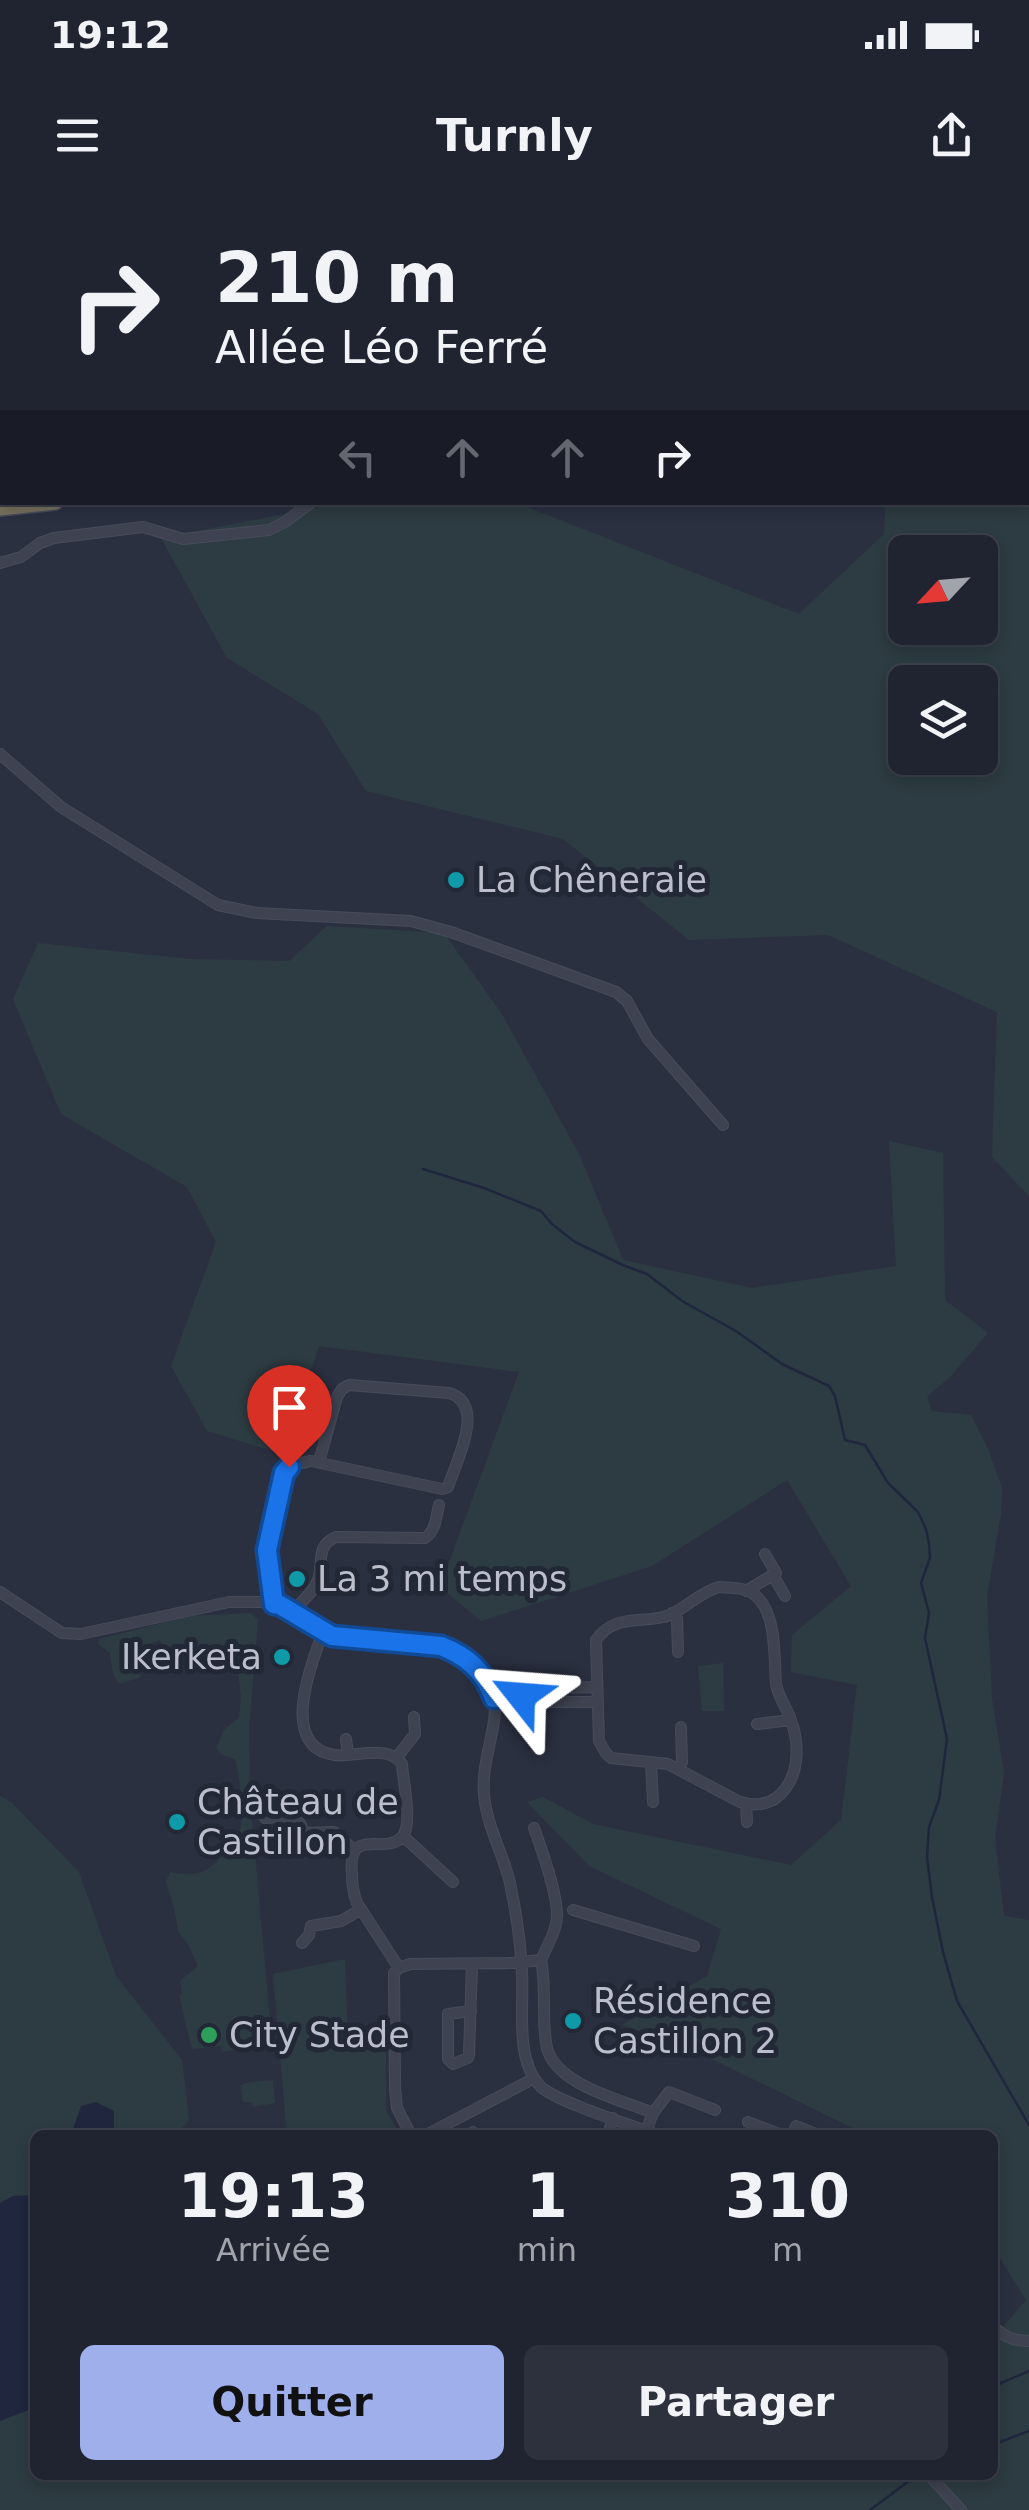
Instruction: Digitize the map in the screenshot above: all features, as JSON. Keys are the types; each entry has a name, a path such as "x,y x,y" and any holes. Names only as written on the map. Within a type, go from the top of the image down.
{"highway":[{"path":"0,508 28,505"}],"street":[{"path":"0,563 21,558 54,538 143,528 183,539 269,530 308,505"},
{"path":"0,754 62,808 218,905 257,913 411,921 616,992 626,1001 648,1039 723,1125"},
{"path":"274,1604 267,1550 284,1473 289,1467 319,1462 442,1490 448,1487 469,1423 468,1409 458,1396 449,1393 349,1385 337,1396 319,1462"},
{"path":"292,1612 318,1580 321,1551 326,1542 336,1537 425,1538 434,1528 439,1505"},
{"path":"746,1590 776,1573 765,1554"},
{"path":"773,1575 785,1596"},
{"path":"719,1587 746,1590 756,1595 770,1614 776,1687 791,1720 797,1746 796,1770 788,1786 766,1803 746,1804 668,1764 612,1758 600,1741 596,1640 601,1633 625,1620 666,1617 705,1591 719,1587"},
{"path":"0,1592 62,1633 81,1634 229,1602 274,1604 323,1632 347,1639 441,1646 480,1669 494,1698 484,1790 486,1814 510,1882 521,1962 524,2054 532,2073 540,2087 559,2098 646,2130 653,2112 669,2092 716,2110"},
{"path":"672,1613 677,1619 678,1652"},
{"path":"323,1632 304,1692 304,1728 310,1741 332,1755 388,1753 402,1764 407,1825 403,1836 398,1841 363,1844 350,1859 353,1895 399,1968"},
{"path":"569,1694 598,1687"},
{"path":"494,1698 542,1696 552,1688 598,1702"},
{"path":"397,1757 415,1734 414,1717"},
{"path":"757,1724 791,1720"},
{"path":"679,1768 681,1727"},
{"path":"346,1739 348,1755"},
{"path":"651,1762 653,1802"},
{"path":"746,1804 747,1822"},
{"path":"265,1818 294,1817 301,1822 304,1833 334,1832 354,1850"},
{"path":"534,1828 557,1914 541,1960 548,2051 568,2078 653,2112"},
{"path":"403,1836 454,1882"},
{"path":"551,1886 572,1910 694,1946"},
{"path":"302,1942 309,1935 310,1926 341,1921 360,1910"},
{"path":"555,1923 572,1910"},
{"path":"408,2130 397,2108 395,2088 394,1974 410,1964 541,1960"},
{"path":"470,2012 448,2014 448,2059 454,2064 469,2056 472,1964"},
{"path":"436,2130 527,2082"},
{"path":"609,2130 613,2118"},
{"path":"748,2122 769,2130"},
{"path":"998,2331 1011,2340 1029,2342"},
{"path":"933,2480 961,2510"}],"shaded area":[{"path":"331,505 522,505 799,614 884,534 885,505 1029,505 1029,1196 992,1157 997,1012 828,935 689,940 563,839 366,791 318,714 227,658 161,538"},
{"path":"327,926 444,933 502,1014 580,1156 623,1260 752,1288 896,1266 889,1141 943,1153 945,1300 988,1333 927,1397 932,1411 971,1415 1002,1488 987,1596 992,1698 1004,1773 995,1838 1004,1916 1029,1920 1029,2510 0,2510 0,1796 11,1802 79,1872 116,1976 182,2060 189,2120 180,2130 30,2130 30,2480 998,2480 998,2333 1026,2300 998,2255 998,2130 855,2130 687,2047 622,2025 707,1976 721,1929 589,1866 527,1802 543,1797 593,1824 791,1865 841,1820 857,1685 791,1672 792,1635 851,1586 787,1480 652,1566 481,1621 440,1587 519,1372 319,1346 282,1454 207,1431 171,1366 216,1242 187,1187 61,1114 13,999 38,943 189,959 289,961"},
{"path":"251,1613 258,1620 249,1727 250,1798 272,2043 222,2052 220,2046 192,2049 179,1996 180,1981 198,1966 178,1931 166,1882 170,1872 195,1874 208,1869 235,1843 240,1832 241,1800 235,1759 222,1755 216,1748 224,1730 239,1717 238,1670 224,1660 197,1657 191,1648 163,1648 160,1640 134,1648 141,1677 119,1684 110,1653 98,1644 99,1639 190,1616"},
{"path":"723,1663 724,1711 702,1711 698,1666"},
{"path":"345,1959 348,2044 386,2044 386,2111 397,2130 287,2130 273,1974"},
{"path":"273,2080 275,2103 253,2107 252,2102 243,2102 241,2086"}],"water":[{"path":"96,2102 114,2111 114,2130 73,2130 81,2106"},
{"path":"30,2195 30,2409 0,2421 0,2203 13,2196"}],"waterway":[{"path":"423,1169 541,1211 575,1242 647,1274 682,1301 736,1331 782,1364 829,1386 845,1440 865,1445 888,1483 918,1512 926,1529 930,1558 921,1583 929,1613 925,1638 947,1739 939,1800 929,1827 927,1857 932,1897 957,2001 1029,2125"},
{"path":"998,2384 1029,2371"},
{"path":"998,2443 1029,2431"},
{"path":"870,2510 910,2480"}],"place":[{"name":"La Chêneraie","path":"456,880"},
{"name":"La 3 mi temps","path":"297,1579"},
{"name":"Ikerketa","path":"282,1657"},
{"name":"Château de Castillon","path":"177,1822"},
{"name":"Résidence Castillon 2","path":"573,2021"},
{"name":"City Stade","path":"209,2035"}],"route":[{"path":"289,1467 284,1473 267,1550 274,1604 332,1636 441,1646 480,1669 494,1698 521,1696"}]}
